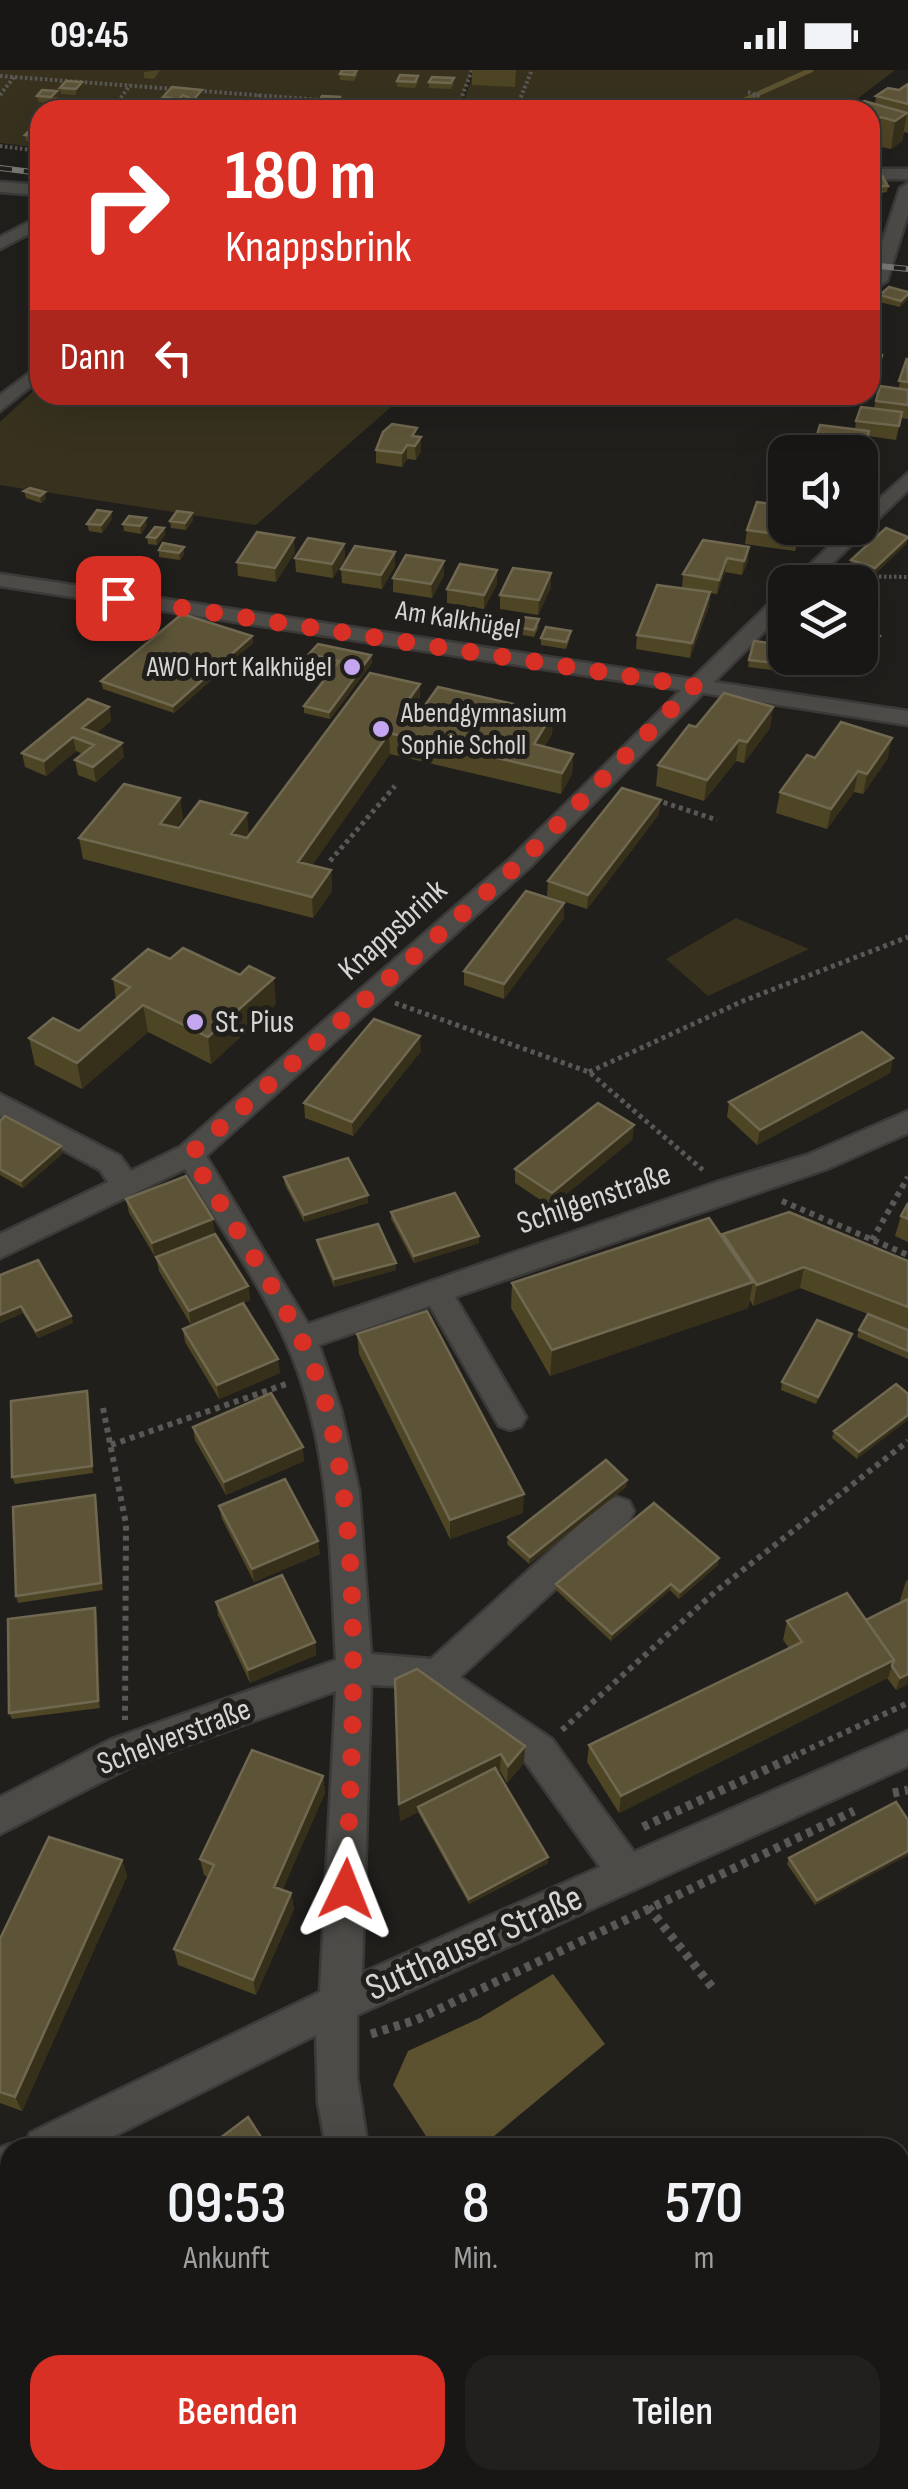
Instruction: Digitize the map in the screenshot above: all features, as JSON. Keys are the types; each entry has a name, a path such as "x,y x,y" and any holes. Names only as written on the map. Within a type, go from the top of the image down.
{"street":[{"path":"880,174 908,174"},
{"path":"0,188 30,190"},
{"path":"880,278 908,188"},
{"path":"0,244 30,227"},
{"path":"0,406 30,379"},
{"path":"878,509 908,478"},
{"path":"820,565 841,545"},
{"name":"Am Kalkhügel","path":"0,580 908,718"},
{"name":"Knappsbrink","path":"0,1247 190,1154 364,1003 602,783 768,615"},
{"path":"0,1104 110,1163 126,1185"},
{"name":"Schilgenstraße","path":"301,1339 817,1162 908,1121"},
{"path":"190,1154 301,1339 343,1491 354,1670 344,1962 336,2025 336,2104 344,2138"},
{"path":"437,1292 510,1417"},
{"path":"433,1678 617,1511"},
{"path":"354,1670 422,1671 539,1751 616,1860"},
{"name":"Schelverstraße","path":"0,1816 125,1751 354,1670"},
{"name":"Sutthauser Straße","path":"69,2138 336,2025 616,1860 908,1748"}],"path":[{"path":"72,79 79,70"},
{"path":"461,100 472,70"},
{"path":"520,100 532,70"},
{"path":"0,76 316,100"},
{"path":"0,95 15,76"},
{"path":"119,100 131,84"},
{"path":"748,92 762,97"},
{"path":"257,100 260,94"},
{"path":"0,146 30,150"},
{"path":"878,577 908,577"},
{"path":"602,783 717,820"},
{"path":"330,862 395,786"},
{"path":"588,1072 743,1002 908,937"},
{"path":"364,1003 391,1002 588,1072 735,1187 908,1255"},
{"path":"872,1240 908,1177"},
{"path":"111,1445 314,1375"},
{"path":"103,1408 126,1524 125,1751"},
{"path":"539,1751 716,1592 908,1441"},
{"path":"616,1860 908,1704"},
{"path":"878,1800 908,1790"},
{"path":"336,2025 416,2020 860,1808"},
{"path":"648,1907 712,1988"}],"shaded area":[{"path":"0,70 472,70 462,100 30,100 30,147 0,143"},
{"path":"475,70 895,70 856,100 464,100"},
{"path":"30,394 30,405 394,405 256,525 0,485 0,422"},
{"path":"736,918 809,949 708,996 666,959"},
{"path":"553,1974 605,2044 492,2138 427,2138 393,2085 408,2051 480,2018"}],"building":[{"path":"342,70 357,70 354,75 340,74"},
{"path":"400,75 418,76 415,82 397,81"},
{"path":"432,77 454,78 451,83 429,82"},
{"path":"66,81 82,82 76,89 60,88"},
{"path":"908,84 908,104 876,96 888,88 899,90"},
{"path":"172,87 202,90 193,100 183,95 179,100 163,97"},
{"path":"42,90 57,91 51,97 37,96"},
{"path":"322,96 340,97 338,100 320,100"},
{"path":"880,105 907,113 895,121 881,117"},
{"path":"889,287 908,294 901,301 880,295"},
{"path":"907,358 908,382 899,381"},
{"path":"880,386 908,390 908,405 880,402"},
{"path":"861,407 902,412 899,426 856,421"},
{"path":"392,424 417,428 412,436 421,437 415,446 407,445 402,453 376,450 383,432"},
{"path":"820,425 869,431 868,435 817,435"},
{"path":"30,488 45,492 40,496 24,491"},
{"path":"757,502 768,504 768,533 747,530"},
{"path":"97,510 111,512 101,525 87,524"},
{"path":"177,511 192,513 185,523 170,521"},
{"path":"129,516 146,518 140,526 123,524"},
{"path":"155,527 164,528 156,538 147,537"},
{"path":"886,528 908,537 878,565 851,560 867,545 878,545 878,535"},
{"path":"257,532 294,538 275,568 237,562"},
{"path":"308,538 344,544 332,564 295,558"},
{"path":"703,540 749,547 744,561 727,558 719,580 683,574"},
{"path":"163,543 184,547 179,553 159,550"},
{"path":"355,546 395,552 381,575 341,569"},
{"path":"406,555 444,561 431,584 393,578"},
{"path":"460,564 497,570 484,595 447,589"},
{"path":"513,568 551,573 539,600 500,595"},
{"path":"657,585 710,592 692,643 637,635"},
{"path":"182,614 252,636 173,706 101,681"},
{"path":"522,617 539,619 534,630 517,627"},
{"path":"546,627 571,631 566,642 541,638"},
{"path":"754,641 768,643 768,662 749,660"},
{"path":"318,644 371,655 329,712 304,706 339,661 309,654"},
{"path":"370,673 420,684 398,714 416,718 438,687 553,713 534,744 573,754 562,773 389,733 298,862 331,870 312,897 79,838 124,784 180,798 160,824 179,828 200,801 247,813 231,834 247,838"},
{"path":"724,693 773,707 747,742 739,740 707,780 658,765 689,725 696,727"},
{"path":"88,699 109,707 82,728 122,743 93,767 75,760 94,745 73,737 44,761 22,753"},
{"path":"841,722 892,738 867,774 858,771 831,809 780,792 807,755 815,758"},
{"path":"622,788 661,800 588,895 548,881"},
{"path":"526,891 564,903 504,984 464,971"},
{"path":"183,948 240,975 249,966 274,978 208,1037 143,1005 77,1063 29,1038 53,1018 79,1031 130,987 113,979 148,949 170,959"},
{"path":"374,1019 420,1036 352,1122 304,1103"},
{"path":"862,1032 893,1058 760,1130 729,1102"},
{"path":"598,1103 634,1125 552,1193 515,1169"},
{"path":"5,1116 61,1146 21,1181 0,1169 0,1121"},
{"path":"348,1158 368,1195 304,1215 284,1177"},
{"path":"186,1176 213,1219 152,1243 126,1199"},
{"path":"455,1193 479,1236 414,1256 391,1212"},
{"path":"789,1212 908,1261 908,1307 804,1267 757,1285 723,1234"},
{"path":"709,1218 753,1282 552,1350 512,1283"},
{"path":"378,1224 396,1263 334,1279 317,1240"},
{"path":"215,1234 248,1286 189,1311 156,1257"},
{"path":"38,1260 71,1316 36,1331 21,1306 0,1315 0,1275"},
{"path":"243,1303 278,1359 217,1385 183,1329"},
{"path":"427,1311 524,1494 450,1520 357,1334"},
{"path":"868,1314 908,1330 908,1351 859,1330"},
{"path":"817,1320 852,1334 818,1397 782,1382"},
{"path":"896,1384 908,1394 908,1415 859,1452 834,1431"},
{"path":"87,1391 92,1466 12,1477 11,1401"},
{"path":"271,1393 303,1447 224,1482 193,1427"},
{"path":"606,1460 627,1480 530,1557 508,1537"},
{"path":"285,1479 318,1541 252,1569 219,1506"},
{"path":"95,1495 101,1583 16,1596 13,1507"},
{"path":"654,1503 719,1558 680,1592 671,1584 612,1634 556,1584"},
{"path":"282,1575 315,1642 248,1670 216,1602"},
{"path":"847,1593 894,1660 621,1796 589,1745 802,1642 787,1621"},
{"path":"908,1599 908,1674 900,1678 892,1666 894,1660 866,1620"},
{"path":"95,1608 98,1701 9,1713 8,1619"},
{"path":"417,1669 525,1746 508,1766 501,1754 399,1804 395,1679"},
{"path":"252,1750 323,1776 274,1887 291,1893 253,1980 174,1949 214,1865 200,1859"},
{"path":"495,1768 548,1857 469,1899 418,1807"},
{"path":"896,1802 908,1820 908,1851 817,1900 789,1858"},
{"path":"49,1837 122,1860 15,2097 0,2092 0,1939"},
{"path":"248,2117 262,2138 220,2138"}],"waterway":[{"path":"744,100 811,70"}],"railway":[{"path":"0,168 30,172"},
{"path":"880,266 908,269"}],"place":[{"name":"AWO Hort Kalkhügel","path":"352,667"},
{"name":"Abendgymnasium Sophie Scholl","path":"381,729"},
{"name":"St. Pius","path":"195,1022"}],"route":[{"path":"118,598 694,686 521,862 190,1154 301,1339 325,1410 343,1491 354,1670 346,1889"}]}
